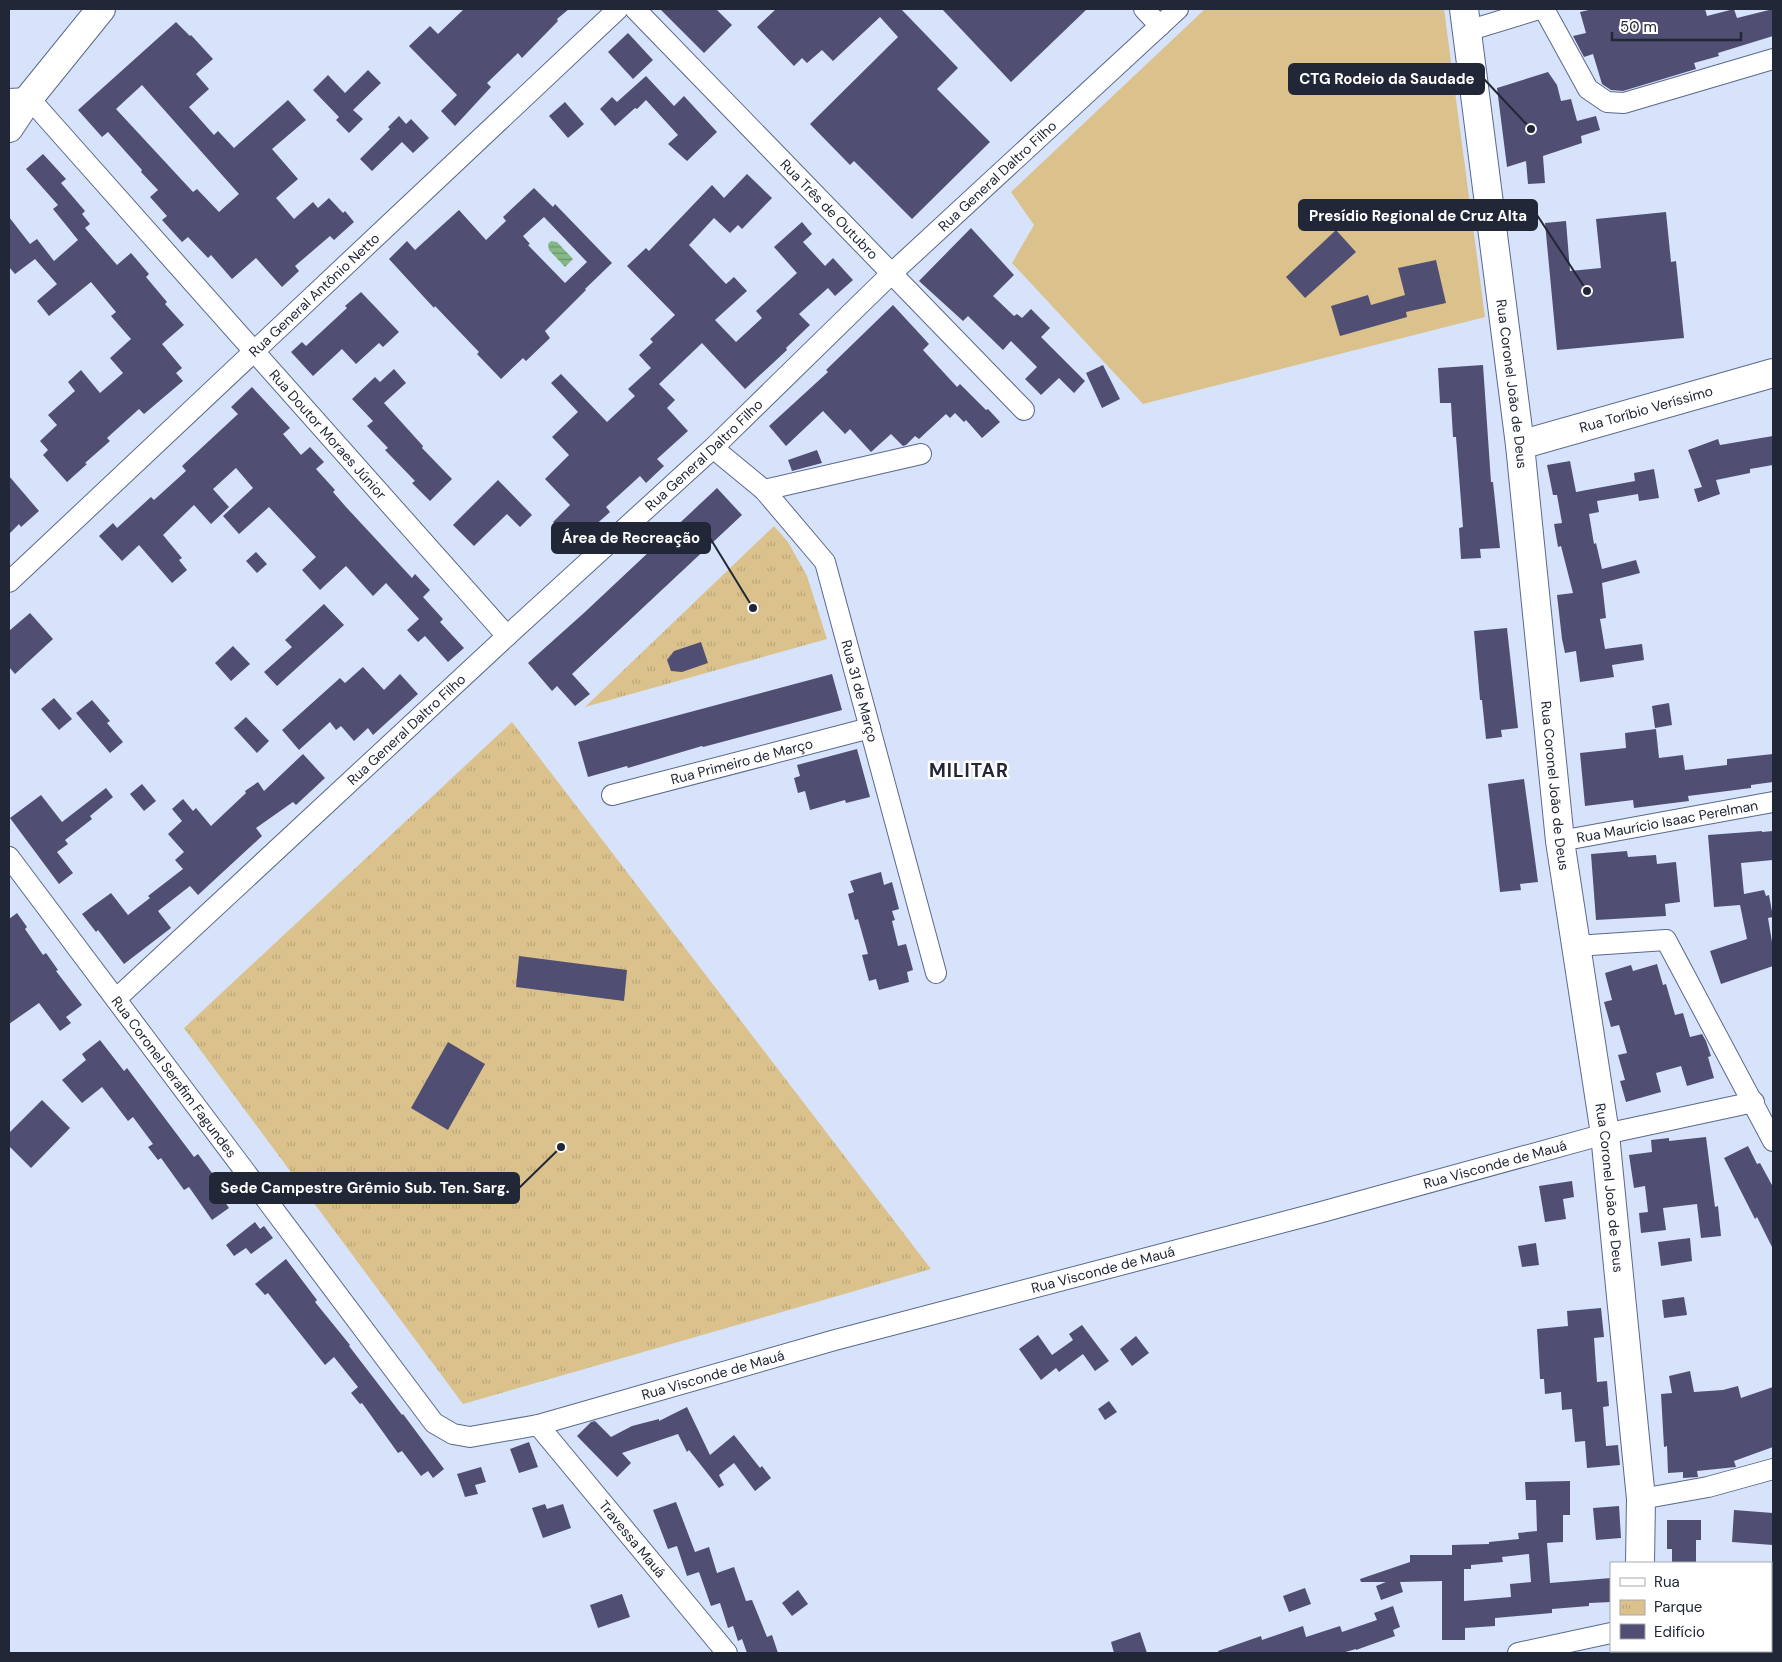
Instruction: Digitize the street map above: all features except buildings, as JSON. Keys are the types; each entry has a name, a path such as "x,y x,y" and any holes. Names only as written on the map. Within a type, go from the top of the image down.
{"street":[{"path":"9,128 19,99 101,9"},
{"name":"Rua General Antônio Netto","path":"9,582 618,9"},
{"name":"Rua Três de Outubro","path":"635,9 1024,410"},
{"path":"1144,9 1160,26"},
{"name":"Rua General Daltro Filho","path":"116,999 507,636 713,448 892,273 1178,9"},
{"path":"1465,20 1539,9"},
{"path":"1544,9 1588,89 1607,102 1624,103 1773,59"},
{"name":"Rua Coronel João de Deus","path":"1465,20 1520,444 1560,841 1605,1134 1641,1500 1640,1562"},
{"name":"Rua Doutor Moraes Júnior","path":"19,99 255,352 507,636"},
{"name":"Rua Toríbio Veríssimo","path":"1520,444 1773,372"},
{"name":"Rua 31 de Março","path":"713,448 764,490 825,562 936,973"},
{"path":"764,490 921,454"},
{"name":"Rua Primeiro de Março","path":"612,795 870,728"},
{"name":"Rua Maurício Isaac Perelman","path":"1560,841 1773,802"},
{"name":"Rua Coronel Serafim Fagundes","path":"9,857 434,1423 453,1434"},
{"path":"1576,946 1666,940 1754,1102 1773,1141"},
{"name":"Rua Visconde de Mauá","path":"453,1434 470,1437 538,1425 835,1340 1318,1214 1605,1134 1754,1102"},
{"name":"Travessa Mauá","path":"538,1425 727,1653"},
{"path":"1641,1500 1708,1487 1773,1469"},
{"path":"1518,1653 1610,1632"}],"green space":[{"path":"1205,9 1444,9 1485,317 1143,404 1012,263 1034,225 1011,192"},
{"path":"774,526 788,542 807,576 827,639 585,707"},
{"path":"512,722 931,1269 463,1404 184,1028"}],"shaded area":[{"path":"551,241 557,242 573,259 565,267 549,250 548,244"}],"place":[{"name":"CTG Rodeio da Saudade","path":"1531,129"},
{"name":"Presídio Regional de Cruz Alta","path":"1587,291"},
{"name":"Área de Recreação","path":"753,608"},
{"name":"Sede Campestre Grêmio Sub. Ten. Sarg.","path":"561,1147"}],"district":[{"name":"MILITAR","path":"969,770"}]}
